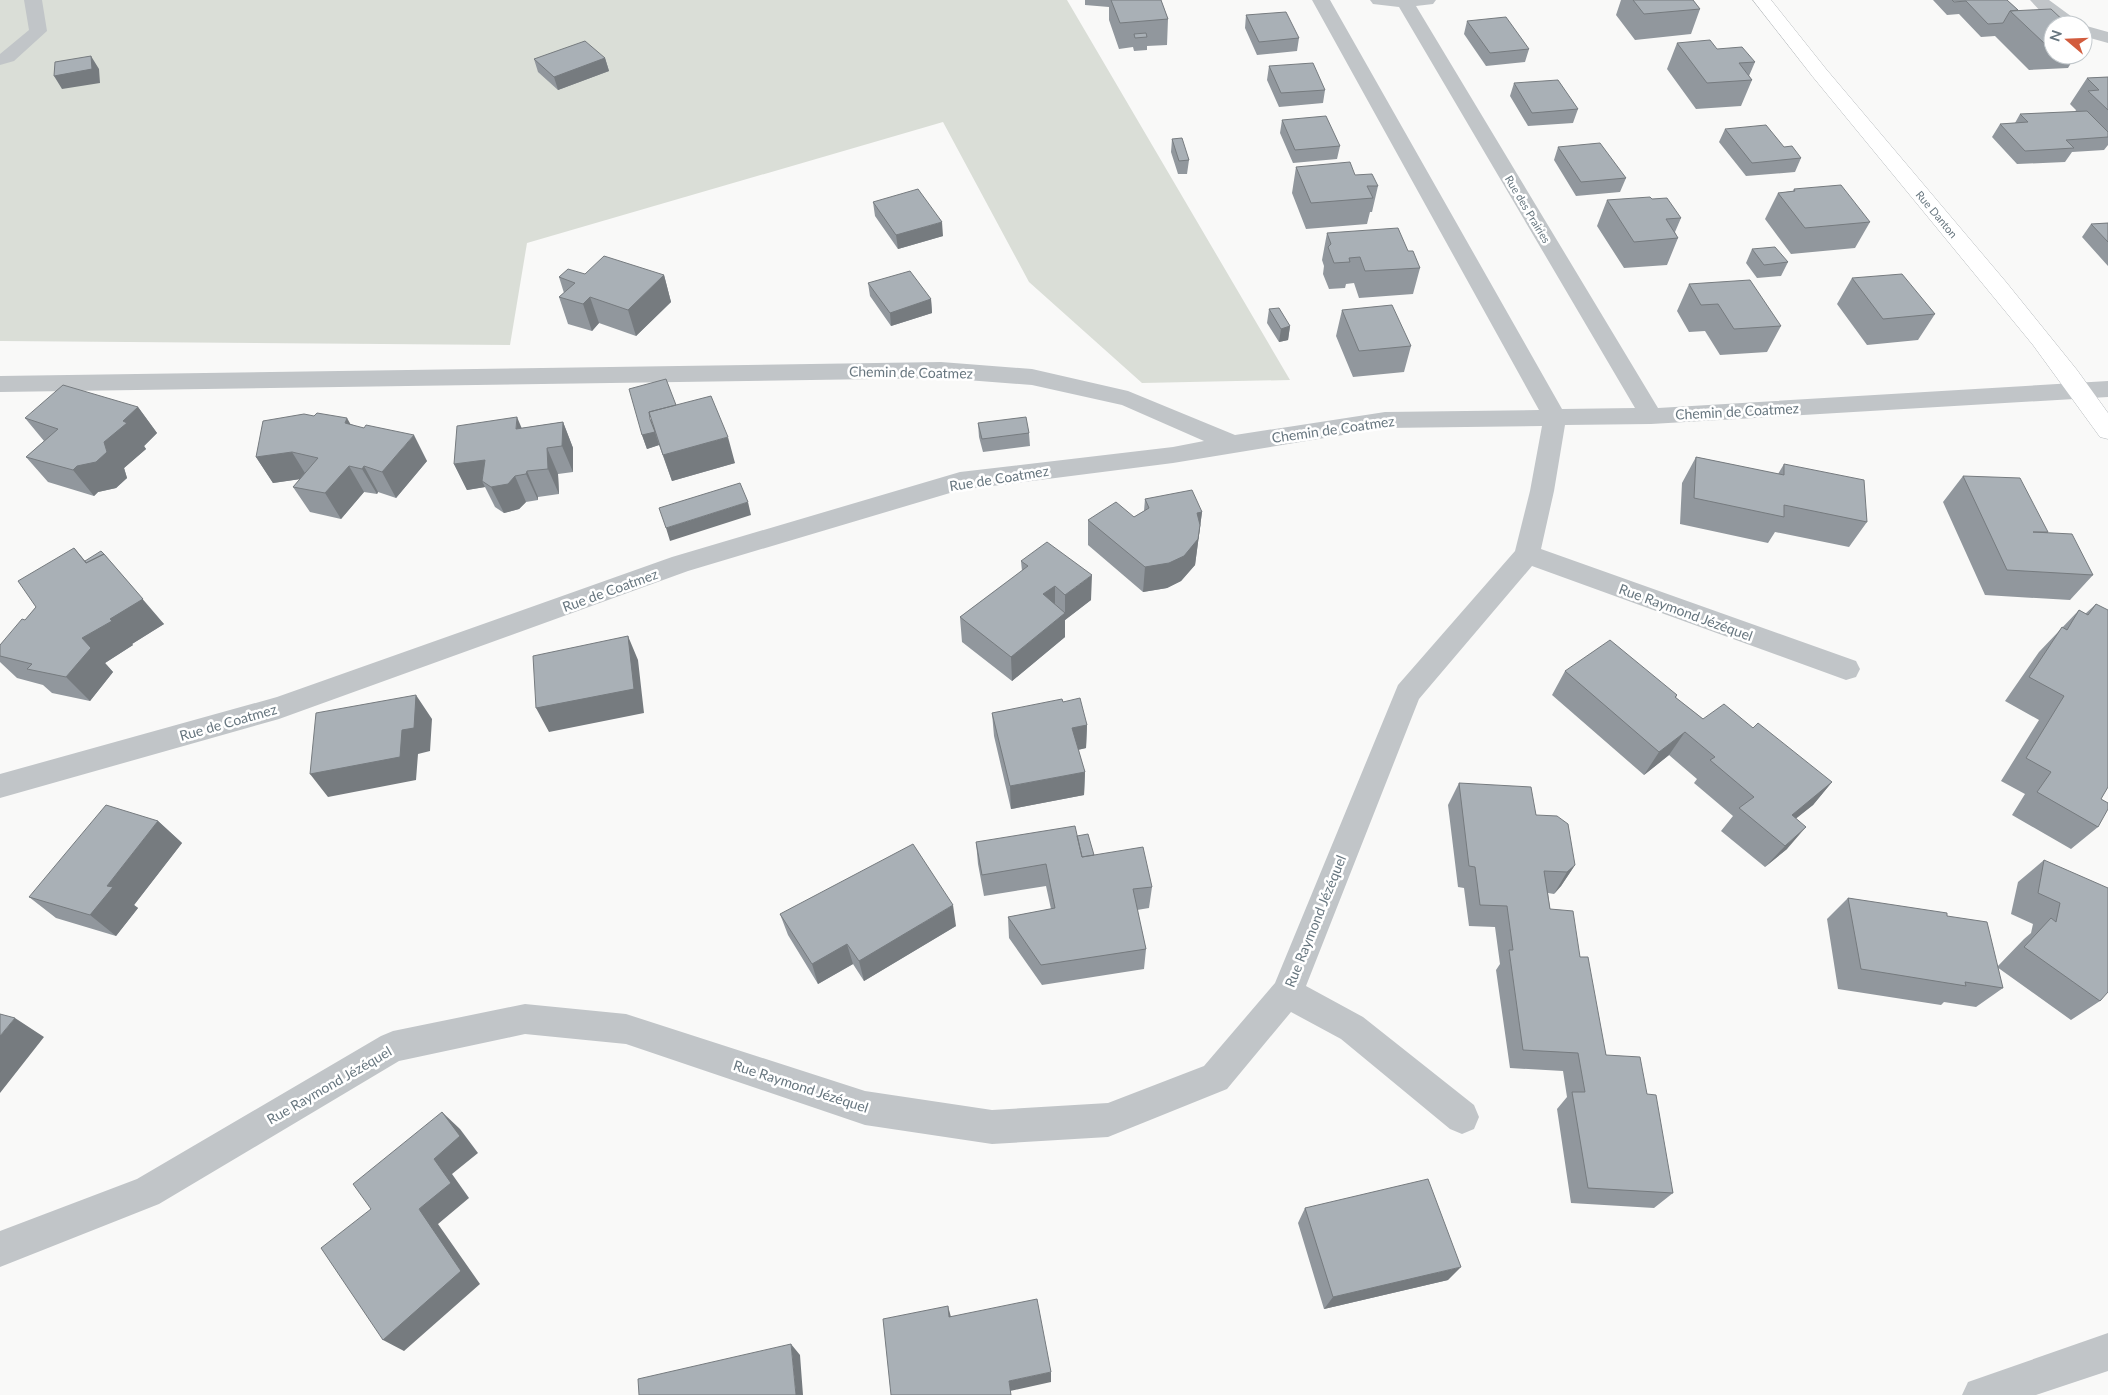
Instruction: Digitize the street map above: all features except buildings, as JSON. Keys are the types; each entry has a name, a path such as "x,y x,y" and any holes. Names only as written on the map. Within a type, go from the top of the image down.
{"main road":[{"name":"Rue Danton","path":"1762,0 1885,154 1935,210 2081,390 2108,431"}],"street":[{"path":"0,60 8,57 38,30 33,0"},
{"path":"1321,0 1555,417"},
{"path":"1379,0 1405,2 1427,0"},
{"path":"2038,0 2057,15"},
{"name":"Rue des Prairies","path":"1405,2 1651,416"},
{"path":"2093,33 2108,38"},
{"name":"Chemin de Coatmez","path":"0,384 941,370 1032,377 1128,399 1233,444 1385,420 1651,416 2052,394 2108,389"},
{"name":"Rue Raymond Jézéquel","path":"0,1249 148,1192 394,1047 525,1019 626,1029 865,1108 992,1127 1108,1120 1215,1078 1287,993 1408,693 1527,554 1542,491 1555,417"},
{"name":"Rue de Coatmez","path":"0,786 279,708 681,564 960,481 1173,455 1233,444"},
{"name":"Rue Raymond Jézéquel","path":"1527,554 1846,669"},
{"path":"1287,993 1352,1028 1462,1117"},
{"path":"1981,1395 2108,1352"}],"shaded area":[{"path":"0,0 1067,0 1290,380 1142,383 1029,282 943,122 527,243 510,345 0,341"}]}
